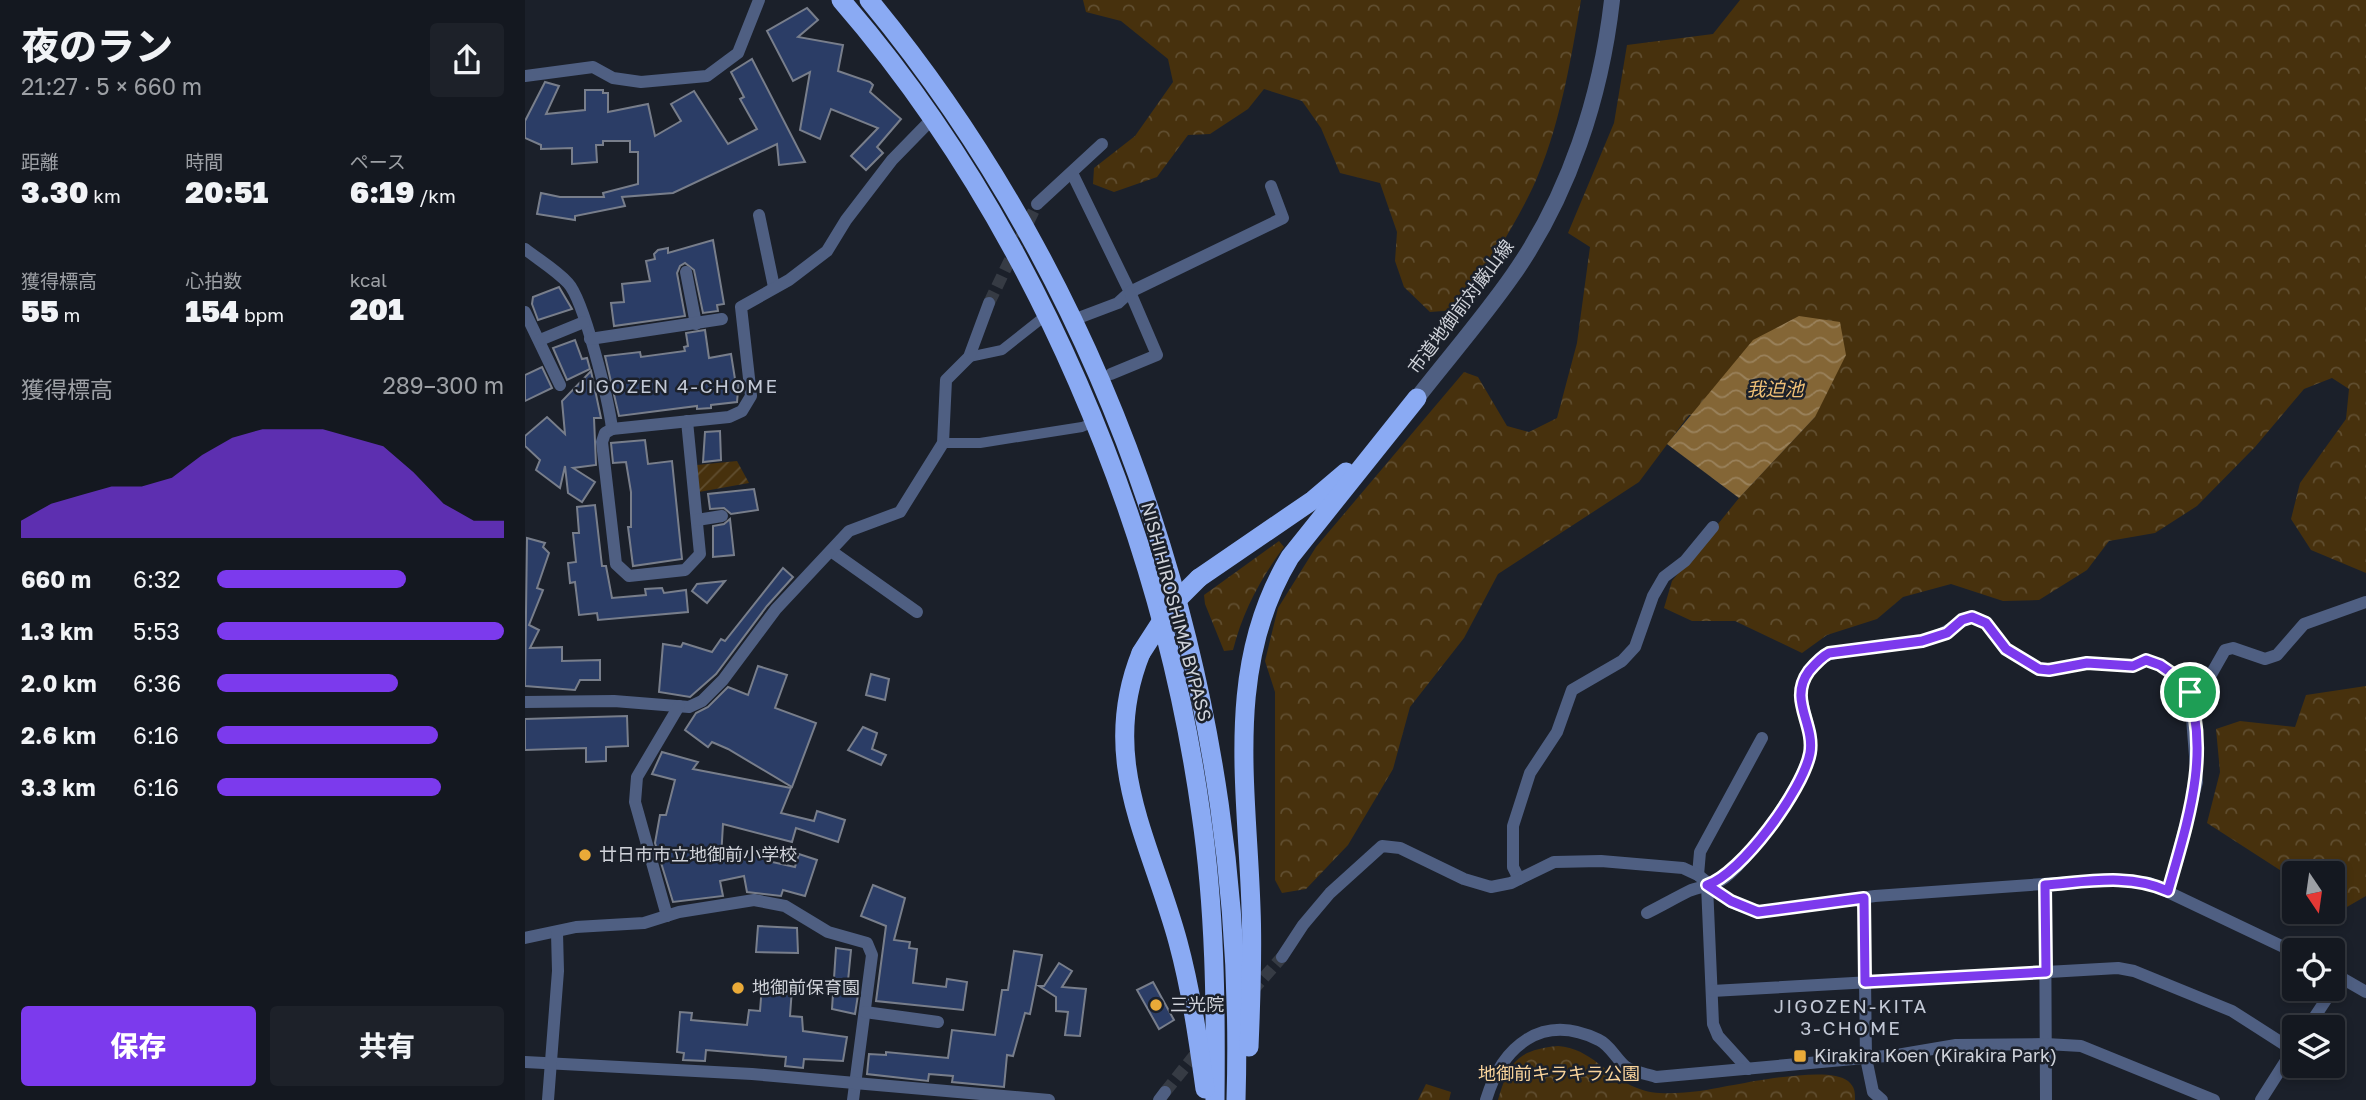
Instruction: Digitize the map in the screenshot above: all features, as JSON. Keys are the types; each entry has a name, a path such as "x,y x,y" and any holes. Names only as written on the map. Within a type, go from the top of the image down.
{"highway":[{"name":"NISHIHIROSHIMA BYPASS","path":"841,0 874,38 933,118 976,186 1045,316 1094,422 1141,548 1184,712 1201,816 1216,987 1215,1100"},
{"name":"NISHIHIROSHIMA BYPASS","path":"869,0 930,81 1028,234 1073,320 1114,412 1147,501 1176,592 1199,684 1216,777 1230,883 1237,1013 1236,1100"},
{"path":"1207,1100 1193,1005 1183,961 1128,783 1123,727 1129,689 1141,653 1160,620 1199,578 1313,500 1367,452 1417,398"},
{"path":"1244,1100 1252,955 1245,698 1248,666 1264,606 1290,557 1417,398"}],"street":[{"path":"525,76 593,67 613,78 641,82 707,76 738,53 759,0"},
{"name":"市道地御前対厳山線","path":"1417,398 1514,273 1548,215 1585,129 1599,78 1612,0"},
{"path":"687,421 700,554 685,570 629,576 616,564 602,442 605,433 613,429 729,416 742,411 751,396 741,307 789,280 827,251 846,220 892,160 933,118"},
{"path":"1037,204 1102,144"},
{"path":"1072,173 1130,292 1157,355 1111,374"},
{"path":"1073,320 1118,303 1130,292 1283,218 1271,187"},
{"path":"759,215 774,287"},
{"path":"525,249 570,284 609,402 613,429"},
{"path":"686,272 696,324"},
{"path":"525,702 614,701 689,707 702,701 723,680 776,609 849,531 899,512 943,443 946,380 969,357 989,303"},
{"path":"525,312 560,385"},
{"path":"969,357 1002,350 1045,316"},
{"path":"590,339 722,319"},
{"path":"540,340 584,322"},
{"path":"943,443 980,443 1082,427 1094,422"},
{"path":"697,520 722,516"},
{"path":"1518,879 1513,867 1513,826 1530,773 1557,732 1572,690 1622,661 1635,648 1653,596 1664,577 1685,561 1713,527"},
{"path":"831,551 916,612"},
{"path":"2190,692 2204,687 2225,650 2233,648 2265,659 2277,655 2304,624 2366,602"},
{"path":"1647,913 1702,880 1720,881 1739,864 1770,826 1798,783 1810,751 1810,737 1800,701 1801,689 1805,678 1824,655 1922,641 1947,633 1962,620 1972,617 1986,623 2006,649 2039,669 2049,670 2087,663 2133,666 2146,660 2160,665 2186,683 2190,692 2197,782 2168,891"},
{"path":"667,916 635,802 637,777 680,706"},
{"path":"1748,1069 1718,1036 1713,1024 1700,852 1755,742"},
{"path":"1282,957 1330,893 1382,846 1400,848 1464,879 1491,887 1518,879 1554,862 1576,860 1683,868 1731,901 1758,912 1864,898 2114,879 2149,883 2282,946"},
{"path":"2045,885 2046,1100"},
{"path":"1864,898 1866,1058 1873,1092 1882,1100"},
{"path":"525,938 583,926 644,923 743,901 764,901 785,906 828,932 867,943 872,955 853,1100"},
{"path":"548,1100 558,971 557,933"},
{"path":"1712,991 2117,968 2134,971 2232,1011 2282,1042"},
{"path":"2345,980 2366,992"},
{"path":"865,1012 938,1022"},
{"path":"1486,1100 1503,1059 1522,1042 1544,1032 1575,1032 1602,1041 1626,1068 1656,1077 1866,1058 1956,1045 2081,1046 2214,1100"},
{"path":"525,1062 752,1074 1049,1100"},
{"path":"2261,1100 2282,1068"}],"green space":[{"path":"1083,0 1581,0 1557,119 1533,187 1498,250 1457,310 1430,312 1404,287 1395,261 1397,232 1380,183 1340,173 1321,128 1302,101 1264,89 1248,109 1210,134 1188,135 1157,177 1114,192 1093,184 1094,168 1135,136 1173,82 1168,59 1121,21 1086,12"},
{"path":"1740,0 2366,0 2366,573 2311,550 2291,519 2300,483 2346,419 2349,389 2332,378 2304,389 2255,447 2197,506 2155,533 2109,541 2087,570 2039,600 2003,601 1951,584 1903,597 1877,619 1827,635 1802,653 1735,621 1692,621 1664,608 1672,581 1739,498 1815,417 1689,415 1639,482 1498,574 1464,638 1410,707 1393,769 1348,845 1306,889 1282,893 1275,880 1275,692 1265,661 1278,608 1316,547 1464,372 1478,377 1507,426 1529,432 1557,418 1577,343 1590,247 1568,233 1614,123 1627,45 1713,34"},
{"path":"737,461 749,483 699,492 697,465"},
{"path":"1279,541 1284,547 1253,596 1233,650 1224,651 1204,595"},
{"path":"2366,686 2366,896 2345,908 2345,861 2282,861 2282,871 2207,823 2220,772 2216,729 2240,721 2295,727 2306,695"},
{"name":"地御前キラキラ公園","path":"1558,1046 1580,1052 1626,1083 1652,1092 1700,1091 1820,1074 1837,1076 1848,1081 1854,1090 1855,1100 1498,1100 1506,1076 1517,1060 1533,1051"},
{"path":"1426,1084 1451,1092 1449,1100 1418,1100"}],"water":[{"name":"我迫池","path":"1799,316 1840,322 1846,355 1815,417 1739,498 1667,444 1753,340"}],"building":[{"path":"807,8 818,20 798,37 843,45 838,71 870,82 873,85 870,92 901,119 877,147 883,153 866,170 851,156 878,128 831,109 820,139 800,130 810,72 793,81 767,31"},
{"path":"752,59 805,162 779,165 777,144 673,193 622,197 625,206 575,216 575,220 537,214 541,193 560,197 604,197 603,193 638,184 638,152 630,152 630,141 603,141 603,145 596,145 597,162 572,164 572,148 541,149 541,145 525,138 525,121 545,82 559,86 546,114 585,110 585,90 603,90 603,93 608,93 608,112 648,104 655,136 681,121 671,104 694,91 728,144 757,129 740,99 744,97 731,72"},
{"path":"713,240 724,304 717,305 718,311 703,313 694,270 685,263 677,273 685,316 614,326 611,303 624,302 622,284 650,281 646,261 655,259 654,254 658,250 668,248 668,253"},
{"path":"559,287 572,309 538,320 532,304 533,297"},
{"path":"705,330 709,358 731,354 735,379 739,379 737,402 711,405 711,408 697,409 697,406 619,416 605,356 640,352 641,357 685,351 684,347 688,346 686,333"},
{"path":"575,340 582,359 587,358 590,369 567,380 553,348"},
{"path":"542,367 552,388 525,401 525,375"},
{"path":"591,371 601,418 594,418 596,465 573,468 595,482 582,502 568,493 565,466 560,488 536,470 540,460 525,446 525,436 547,417 565,434 562,401"},
{"path":"720,431 721,460 703,462 705,432"},
{"path":"645,440 648,464 672,461 682,559 633,566 628,527 631,527 631,492 626,462 613,463 611,443"},
{"path":"754,489 758,510 731,514 724,508 710,509 708,494"},
{"path":"595,505 602,566 606,566 612,598 646,595 645,589 662,588 664,593 686,590 688,612 598,620 597,613 579,615 575,582 570,583 568,563 576,562 573,533 579,533 577,507"},
{"path":"730,519 734,555 713,557 713,526 724,524"},
{"path":"527,538 545,543 543,547 549,553 537,588 543,590 529,625 539,630 530,648 562,647 562,661 600,660 600,680 580,680 575,690 525,686"},
{"path":"783,568 793,577 767,606 716,674 690,697 659,692 663,644 681,647 683,643 712,652 721,639 725,641"},
{"path":"725,581 707,603 692,591 697,584"},
{"path":"758,666 787,675 775,708 816,723 792,787 728,749 712,742 708,747 685,730 696,713 708,707 728,687 748,695"},
{"path":"871,674 889,679 885,700 866,695"},
{"path":"627,716 628,746 606,747 606,761 586,762 586,748 525,750 525,719"},
{"path":"863,727 877,733 872,749 886,755 881,765 848,750"},
{"path":"662,752 698,762 693,769 791,788 781,813 814,821 817,811 845,820 838,842 796,828 792,842 723,824 721,858 770,848 772,862 795,867 799,854 817,860 805,896 783,890 781,896 747,892 744,876 720,881 723,896 673,902 655,843 660,815 666,815 675,780 652,774"},
{"path":"873,885 905,898 894,940 910,942 909,948 917,949 913,983 946,987 947,979 967,982 963,1010 876,1001 886,926 861,916"},
{"path":"758,926 797,928 798,953 756,952"},
{"path":"836,948 851,950 847,991 858,995 855,1014 832,1009"},
{"path":"1014,951 1042,955 1030,1014 1025,1013 1013,1056 1007,1055 1004,1087 952,1082 953,1076 929,1074 928,1081 867,1074 869,1054 886,1055 886,1052 948,1058 952,1030 995,1035 1002,990 1008,990"},
{"path":"1059,963 1072,971 1062,987 1086,989 1080,1036 1065,1035 1068,1012 1056,1011 1056,997 1039,986 1044,986"},
{"name":"三光院","path":"1153,982 1174,1020 1159,1029 1137,990"},
{"path":"762,985 792,988 790,1016 802,1017 803,1031 847,1037 843,1061 804,1059 803,1068 785,1066 786,1057 706,1050 705,1061 683,1060 684,1053 677,1052 680,1012 692,1013 691,1020 747,1025 749,1010 760,1011"}],"tunnel":[{"path":"989,303 1037,204"},
{"path":"1252,991 1282,957"},
{"path":"1165,1092 1202,1046"}],"place":[{"name":"廿日市市立地御前小学校","path":"585,855"},
{"name":"地御前保育園","path":"738,988"},
{"name":"三光院","path":"1156,1005"},
{"name":"Kirakira Koen (Kirakira Park)","path":"1800,1056"}],"district":[{"name":"JIGOZEN 4-CHOME","path":"677,386"},
{"name":"JIGOZEN-KITA 3-CHOME","path":"1851,1017"}],"route":[{"path":"1972,617 1986,623 2006,649 2039,669 2049,670 2068,664 2087,663 2133,666 2146,660 2160,665 2186,683 2190,692 2197,782 2168,891 2149,883 2114,879 2045,885 2046,972 1865,982 1864,898 1758,912 1731,901 1707,885 1720,881 1739,864 1770,826 1798,783 1810,751 1810,737 1800,701 1801,689 1811,668 1829,653 1854,652 1898,642 1922,641 1947,633 1962,620 1972,617"}]}
